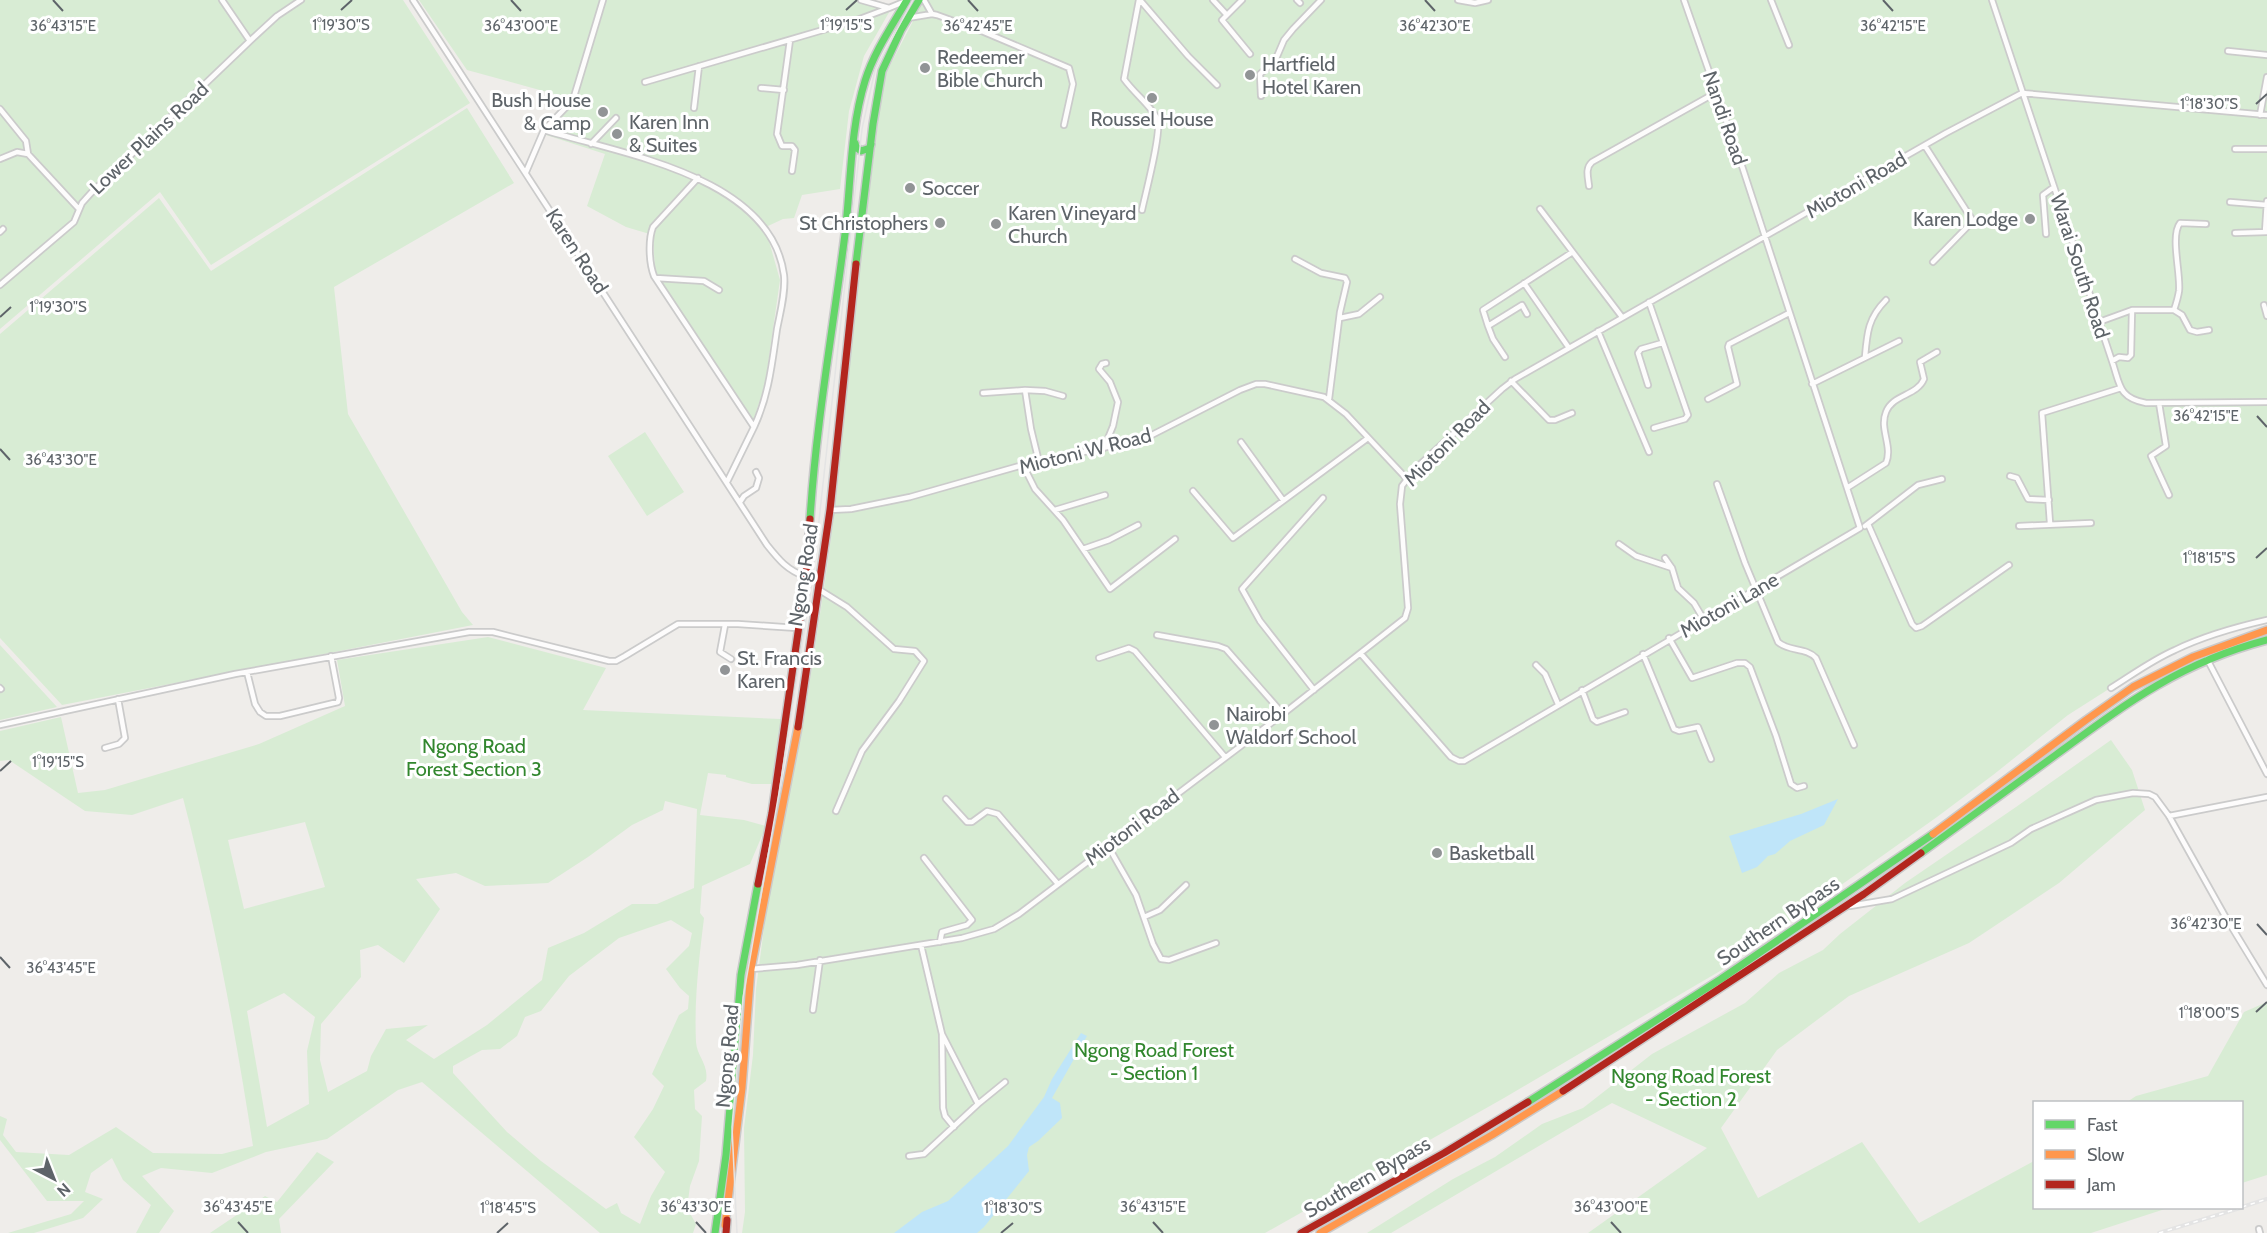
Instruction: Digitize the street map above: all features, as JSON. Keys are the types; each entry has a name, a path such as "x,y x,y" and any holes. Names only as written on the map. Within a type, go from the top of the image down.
{"main road":[{"name":"Ngong Road","path":"715,1233 726,1155 741,975 772,813 806,577 811,498 864,83 871,63 907,0"},
{"name":"Ngong Road","path":"725,1233 742,1088 751,969 801,712 830,510 844,362 882,72 908,18 921,0"},
{"path":"855,142 856,147 861,151 870,148 872,142"},
{"path":"850,181 855,174 859,173 867,179"},
{"name":"Southern Bypass","path":"1301,1233 1363,1199 1598,1060 1856,889 1958,818 2130,689 2175,664 2267,630"},
{"name":"Southern Bypass","path":"1320,1233 1492,1135 1601,1068 1847,906 1962,825 2135,696 2206,659 2267,640"},
{"path":"786,713 794,717 801,712"}],"street":[{"path":"222,0 250,41"},
{"name":"Lower Plains Road","path":"0,109 26,141 28,154 79,209 91,193 250,41 277,16 301,0"},
{"name":"Karen Road","path":"413,0 781,564 806,577"},
{"path":"525,172 544,130 571,104 575,96 603,0"},
{"path":"861,0 889,8"},
{"path":"645,82 856,20 907,0"},
{"path":"921,0 932,14"},
{"path":"1140,0 1188,56 1217,85"},
{"path":"1140,0 1124,79 1159,123 1154,158 1142,210"},
{"path":"1213,0 1226,14"},
{"path":"1242,0 1222,20 1250,54"},
{"path":"1261,96 1260,74 1275,61 1284,40 1321,0"},
{"path":"1458,0 1475,3 1488,0"},
{"name":"Nandi Road","path":"1684,0 1765,237"},
{"path":"1771,0 1789,45"},
{"name":"Warai South Road","path":"1992,0 2121,388"},
{"path":"908,18 932,14 984,32 1069,68 1073,84 1064,125"},
{"path":"790,40 777,134 782,146 792,147 795,150 792,171"},
{"path":"2228,51 2267,55"},
{"path":"694,108 699,66"},
{"path":"2260,115 2267,76"},
{"path":"761,88 784,90"},
{"path":"1589,186 1587,170 1588,165 1592,162 1717,93"},
{"path":"2022,93 2267,115"},
{"name":"Miotoni Road","path":"751,969 940,942 994,929 1019,914 1403,620 1408,613 1400,504 1401,488 1406,478 1511,381 2022,93"},
{"path":"591,144 616,118"},
{"path":"544,130 675,168 698,178 760,220 772,238 784,274 769,383 761,411 727,482"},
{"path":"1925,146 1973,221 1933,261"},
{"path":"2235,149 2267,149"},
{"path":"0,159 11,153 28,154"},
{"path":"698,178 651,230 651,264 656,278 754,427"},
{"path":"2046,234 2043,195 2054,187"},
{"path":"2230,202 2267,203 2266,232 2235,233"},
{"path":"0,285 74,222 79,209"},
{"path":"1539,209 1622,317"},
{"path":"2174,310 2179,291 2177,226 2180,223 2206,224"},
{"path":"1765,237 1860,528"},
{"path":"1505,357 1493,339 1483,310 1571,253"},
{"path":"1295,259 1321,273 1346,280 1329,399"},
{"path":"656,278 704,281 719,290"},
{"path":"1524,283 1569,348"},
{"path":"1340,318 1359,314 1380,297"},
{"path":"1865,357 1870,322 1874,312 1886,300"},
{"path":"1649,302 1688,415 1685,419 1654,428"},
{"path":"2264,305 2267,316"},
{"path":"1488,326 1522,306 1527,314"},
{"path":"2099,322 2132,310 2174,310 2182,315 2190,330 2197,332 2209,330"},
{"path":"2112,361 2131,355 2132,310"},
{"path":"1708,399 1737,384 1729,344 1789,313"},
{"path":"1598,331 1649,452"},
{"path":"1812,384 1899,341"},
{"path":"1648,385 1638,353 1662,343"},
{"path":"1847,488 1886,463 1888,448 1883,425 1886,411 1896,399 1920,387 1924,379 1920,362 1937,352"},
{"path":"1104,448 1118,408 1113,387 1099,369 1102,364 1106,363"},
{"path":"1511,381 1549,420 1555,420 1572,412"},
{"name":"Miotoni W Road","path":"830,510 851,509 910,497 1023,465 1151,437 1240,390 1256,384 1300,390 1329,399 1406,478"},
{"path":"2050,524 2042,413 2121,388 2132,400 2159,403 2267,402"},
{"path":"1025,390 1039,462"},
{"path":"983,393 1025,390 1045,391 1063,396"},
{"path":"2159,403 2166,446 2151,456 2169,495"},
{"path":"1192,491 1233,538 1368,438"},
{"path":"1240,442 1283,500"},
{"path":"1023,465 1035,489 1055,510 1110,589 1175,539"},
{"path":"740,502 758,485 759,478 756,472"},
{"path":"2010,476 2017,478 2028,499 2049,500"},
{"name":"Miotoni Lane","path":"1361,654 1451,757 1464,761 1669,638 1868,524 1918,485 1942,479"},
{"path":"1717,484 1755,590 1763,603 1779,644 1808,652 1816,658 1854,746"},
{"path":"1055,510 1105,495"},
{"path":"1314,690 1260,621 1242,589 1323,498"},
{"path":"2019,526 2091,523"},
{"path":"1868,524 1912,624 1916,628 2009,565"},
{"path":"1083,549 1138,525"},
{"path":"1619,544 1636,556 1672,568"},
{"path":"1665,558 1672,568 1678,588 1694,603 1704,620"},
{"path":"818,589 847,607 894,649 915,651 924,661 899,701 862,751 836,811"},
{"path":"2111,688 2173,650 2209,636 2267,620"},
{"path":"0,725 247,672 483,631 616,661 678,624 797,628"},
{"path":"725,625 720,652 731,659"},
{"path":"1157,635 1218,645 1226,649 1283,714"},
{"path":"1669,638 1692,678 1737,663 1745,663 1750,667 1791,784 1797,788 1804,786"},
{"path":"1099,658 1132,649 1225,757"},
{"path":"1643,654 1674,729 1679,731 1698,727 1711,759"},
{"path":"247,672 257,708 267,716 280,716 339,701 331,656"},
{"path":"2206,659 2267,774"},
{"path":"1536,665 1545,674 1558,704"},
{"path":"1582,690 1593,719 1597,722 1625,712"},
{"path":"105,748 119,744 125,738 118,699"},
{"path":"1847,906 1892,899 2001,848 2031,829 2101,798 2133,793 2149,794 2155,797 2169,816 2267,985"},
{"path":"2169,816 2267,797"},
{"path":"946,799 967,822 972,822 987,811 998,814 1058,884"},
{"path":"1108,846 1133,889 1153,944 1164,961 1216,942"},
{"path":"924,858 972,920 967,925 942,932 940,942"},
{"path":"1144,918 1160,910 1186,885"},
{"path":"921,945 942,1034 943,1108 945,1116 954,1127"},
{"path":"813,1010 820,960"},
{"path":"942,1034 978,1104"},
{"path":"909,1156 924,1154 1005,1082"}],"green space":[{"path":"0,0 403,0 470,103 211,265 160,192 0,329"},
{"path":"419,0 864,0 891,9 864,56 849,111 840,189 802,195 794,218 783,219 768,226 769,241 780,280 765,385 753,421 655,271 653,235 626,227 587,206 605,154 546,135 576,100 467,70"},
{"name":"Ngong Road Forest - Section 1","path":"924,0 2267,0 2267,618 2243,623 2182,646 2112,687 2068,715 1937,817 1720,971 1504,1098 1265,1233 742,1233 745,1212 744,1128 753,1055 756,989 768,897 803,726 827,568 837,491 852,329 880,107 886,73"},
{"path":"467,108 514,183 334,287 348,414 462,612 473,625 62,705 0,638 0,334 159,198 211,271"},
{"path":"645,432 684,492 647,516 608,456"},
{"name":"Ngong Road Forest Section 3","path":"488,637 606,668 583,710 781,719 772,784 752,784 726,777 726,775 708,773 700,815 744,820 766,826 750,864 702,886 700,913 704,918 697,980 696,1042 704,1065 706,1081 694,1090 695,1109 702,1116 699,1161 690,1186 687,1208 696,1224 693,1233 600,1233 422,1082 398,1090 327,1139 266,1152 212,1173 161,1168 142,1176 174,1211 159,1233 136,1233 151,1205 123,1180 112,1158 91,1173 85,1192 103,1199 83,1218 34,1233 8,1233 71,1214 84,1201 47,1201 0,1140 0,1116 7,1119 3,1135 16,1152 69,1155 116,1127 153,1153 222,1154 253,1146 222,971 183,798 132,815 85,811 9,760 0,761 0,731 61,717 78,793 105,790 259,744 345,706 337,660","holes":["665,801 697,809 694,888 657,904 632,904 584,933 548,948 542,980 487,1025 434,1059 406,1040 428,1025 386,1029 371,1056 367,1071 328,1092 320,1060 321,1024 361,977 360,950 378,945 404,963 440,909 416,879 456,873 485,886 548,883 632,825 663,810","305,822 325,887 244,909 228,840","671,920 692,933 689,946 666,969 689,996 688,1009 679,1015 652,1074 664,1086 653,1109 634,1137 665,1172 651,1196 640,1224 621,1213 617,1203 606,1209 541,1161 507,1132 453,1073 453,1066 482,1050 500,1049 517,1036 525,1017 541,1011 569,976 619,938","284,993 315,1017 307,1051 309,1104 267,1127 247,1011"]},
{"path":"0,645 57,707 0,720"},
{"name":"Ngong Road Forest - Section 2","path":"2111,740 2132,770 2145,810 2059,883 1969,943 1849,996 1777,1050 1721,1128 1758,1198 1862,1142 1919,1223 2033,1162 2033,1209 2165,1209 2091,1233 1588,1233 1707,1148 1612,1103 1391,1233 1367,1233 1453,1179 1495,1157 1542,1124 1583,1108 1652,1054 1745,1003 1779,973 1823,950 1905,883"},
{"path":"2267,1002 2267,1175 2243,1183 2243,1101 2128,1101 2136,1096 2208,1076 2244,1012"},
{"path":"317,1152 334,1162 279,1219 281,1233 210,1233 265,1196 277,1202"}],"water":[{"path":"1838,799 1824,825 1790,841 1775,854 1768,856 1757,867 1742,873 1729,836 1801,814"},
{"path":"1081,1033 1087,1036 1052,1098 1060,1103 1062,1118 1029,1147 1027,1155 1029,1171 984,1227 977,1233 894,1233 922,1212 948,1201 1008,1146 1044,1097 1052,1079"}],"tram line":[{"path":"737,1233 732,1127 743,998 779,793 813,575 862,129 875,70 913,0"}],"railway":[{"path":"2243,1207 2267,1199"},
{"path":"2159,1233 2237,1209"}],"traffic: fast":[{"path":"810,519 821,412 845,234 856,118 873,60 907,0"},
{"path":"856,264 873,124 882,71 901,30 919,0"},
{"path":"855,143 861,151 870,148 871,144"},
{"path":"1921,853 2108,717 2156,686 2207,660 2267,640"},
{"path":"1528,1102 1721,979 1933,834"},
{"path":"715,1233 726,1155 741,975 758,884"}],"traffic: slow":[{"path":"1933,834 2133,687 2193,657 2267,630"},
{"path":"725,1225 742,1088 751,969 798,727"},
{"path":"1320,1233 1492,1135 1563,1091"}],"traffic: jam":[{"path":"798,727 830,510 856,264"},
{"path":"758,884 772,813 806,577 810,519"},
{"path":"1563,1091 1864,894 1921,853"},
{"path":"1301,1233 1444,1153 1528,1102"},
{"path":"726,1233 727,1220"}],"place":[{"name":"Redeemer Bible Church","path":"925,68"},
{"name":"Hartfield Hotel Karen","path":"1250,75"},
{"name":"Roussel House","path":"1152,98"},
{"name":"Bush House & Camp","path":"603,112"},
{"name":"Karen Inn & Suites","path":"617,134"},
{"name":"Soccer","path":"910,188"},
{"name":"Karen Lodge","path":"2030,219"},
{"name":"St Christophers","path":"940,223"},
{"name":"Karen Vineyard Church","path":"996,224"},
{"name":"St. Francis Karen","path":"725,670"},
{"name":"Nairobi Waldorf School","path":"1214,725"},
{"name":"Basketball","path":"1437,853"}]}
